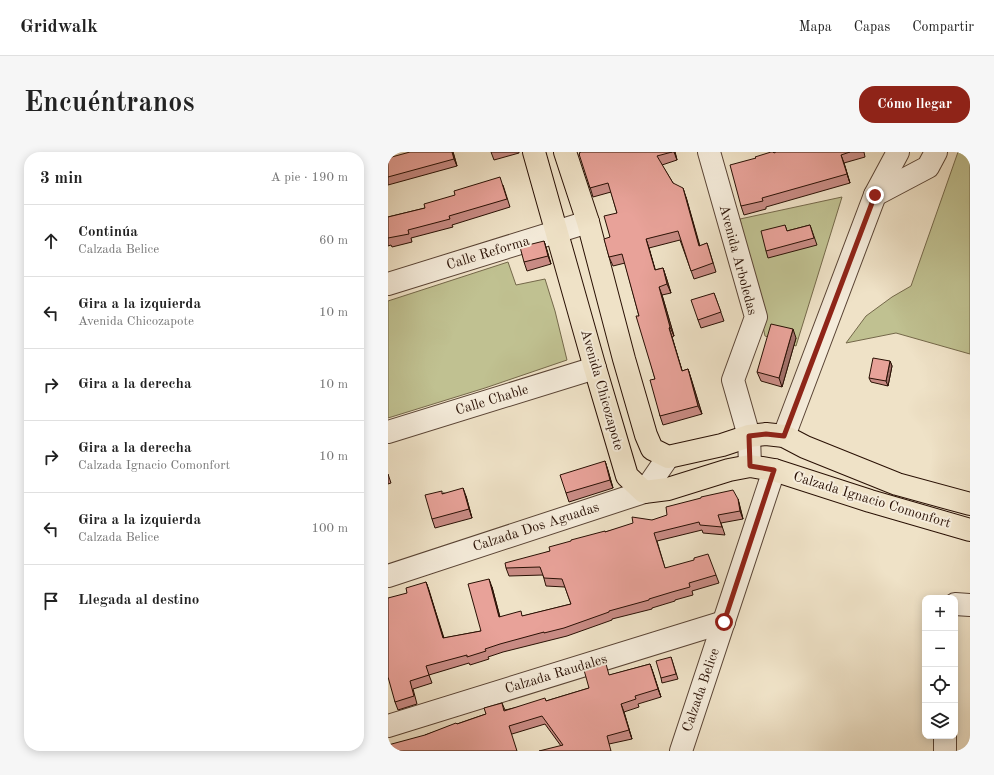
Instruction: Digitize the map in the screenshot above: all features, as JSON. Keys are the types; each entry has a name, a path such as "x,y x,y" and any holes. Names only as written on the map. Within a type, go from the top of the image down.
{"main road":[{"name":"Avenida Chicozapote","path":"534,152 595,368 628,476 644,492"},
{"path":"565,152 588,222 624,359 646,435 652,449 668,457 766,435"},
{"name":"Calzada Ignacio Comonfort","path":"766,435 812,450 897,484 970,504"},
{"path":"644,492 668,489 729,470 750,466 774,470"},
{"name":"Calzada Ignacio Comonfort","path":"774,470 870,501 970,530"}],"street":[{"name":"Avenida Arboledas","path":"711,152 756,317 733,380 766,435"},
{"path":"750,466 766,435 875,195 898,152"},
{"path":"875,195 928,167 936,152"},
{"name":"Calle Reforma","path":"388,284 588,222"},
{"name":"Calle Chable","path":"388,432 595,368"},
{"path":"644,492 668,457"},
{"name":"Calzada Belice","path":"681,751 774,470"},
{"name":"Calzada Dos Aguadas","path":"388,576 644,492"},
{"path":"958,604 970,605"},
{"name":"Calzada Raudales","path":"388,726 724,622"},
{"path":"944,751 945,739"}],"green space":[{"path":"958,152 970,152 970,354 896,333 846,343 866,316 892,297 911,286"},
{"path":"842,197 796,346 765,336 740,219"},
{"path":"508,262 516,285 545,279 555,311 567,360 485,388 388,418 388,301"}],"building":[{"path":"410,152 452,152 454,159 388,177 388,158"},
{"path":"581,152 672,152 657,156 673,183 683,188 699,246 707,243 713,263 691,271 678,231 646,239 655,270 663,268 667,284 659,287 670,327 669,328 682,371 688,369 698,406 660,416 650,380 655,379 636,316 639,316 622,254 609,257 604,239 610,237 604,216 617,213 608,183 590,188 579,154"},
{"path":"771,152 850,152 841,155 847,174 762,198 763,201 741,206 730,165"},
{"path":"500,177 507,199 449,216 450,219 408,230 409,234 388,238 388,217 425,208 424,204 455,195 454,191"},
{"path":"785,225 787,231 810,225 814,238 766,251 761,231"},
{"path":"544,241 548,256 524,262 520,247"},
{"path":"714,293 721,312 698,320 691,300"},
{"path":"771,324 793,329 779,378 757,372"},
{"path":"873,358 890,361 886,381 869,378"},
{"path":"605,461 610,480 566,493 560,475"},
{"path":"463,488 469,509 432,519 425,495 442,491 442,494"},
{"path":"733,490 738,499 740,511 718,515 722,527 700,525 699,522 654,533 665,568 694,560 694,558 708,554 716,575 689,583 690,587 609,611 564,628 500,644 485,649 486,651 467,657 467,655 426,666 429,675 410,681 414,696 395,702 388,677 388,598 407,593 406,588 426,582 443,638 481,631 468,584 489,579 499,617 521,611 522,616 571,604 562,579 544,578 540,567 506,568 505,563 550,551 549,547 571,540 605,532 633,523 632,517 652,520 667,515 666,507"},
{"path":"671,657 676,674 661,678 656,661"},
{"path":"606,664 609,675 650,664 658,689 635,696 636,699 621,704 629,730 607,736 611,751 539,751 563,745 542,716 509,726 517,751 388,751 388,745 425,735 456,723 457,724 486,714 484,708 502,703 504,711 545,698 546,701 589,688 584,670"}],"route":[{"path":"724,622 774,470 750,466 749,436 766,434 784,436 875,195"}]}
